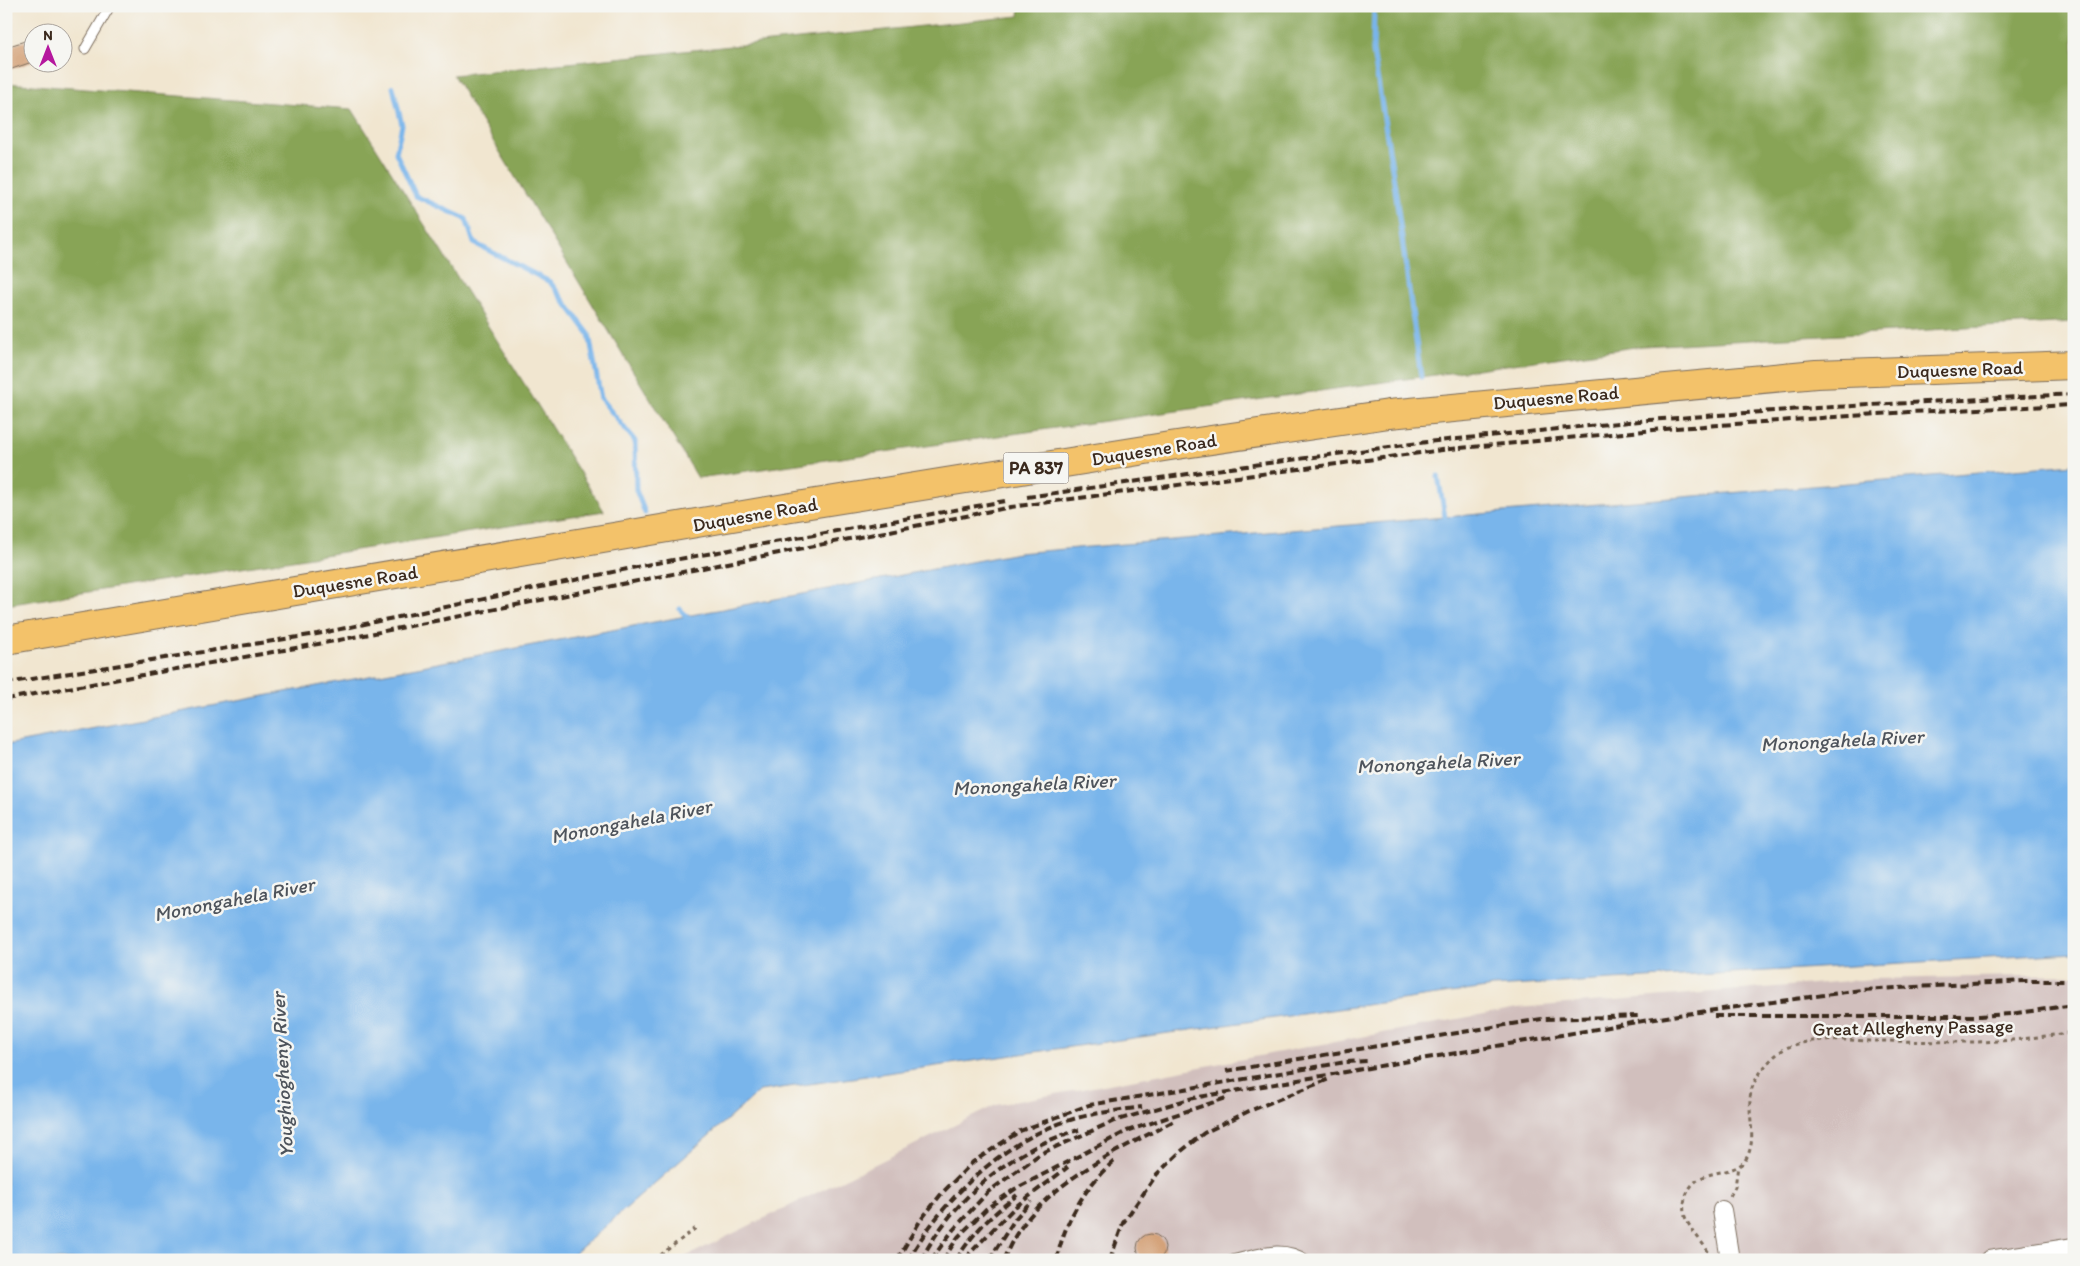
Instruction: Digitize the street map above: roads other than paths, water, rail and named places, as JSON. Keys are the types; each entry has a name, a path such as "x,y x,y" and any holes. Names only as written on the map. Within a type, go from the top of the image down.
{"main road":[{"name":"Duquesne Road","path":"6,640 785,508 1170,446 1389,414 1816,374 2074,365"}],"street":[{"path":"1722,1210 1730,1260"},
{"path":"1989,1260 2074,1247"}],"lane":[{"path":"85,49 110,6"},
{"path":"1232,1260 1278,1250 1296,1252 1307,1260"}],"water":[{"path":"2074,464 2074,953 1493,987 760,1091 567,1260 6,1260 6,745 1018,553"}],"waterway":[{"path":"1374,6 1373,51 1393,174 1421,377"},
{"path":"393,87 402,125 396,153 416,196 466,219 474,243 550,282 589,334 601,399 635,441 636,490 645,513"},
{"path":"1438,476 1445,517"},
{"path":"680,609 686,616"}],"railway":[{"path":"1027,497 1427,442 1649,420 1816,408 2074,394"},
{"path":"6,699 324,643 1011,507 1450,449 1676,428 1908,412 2074,405"},
{"path":"6,683 317,634 651,564 1005,501"},
{"path":"931,1260 953,1230 988,1192 1040,1154 1114,1121 1193,1098 1678,1015 1861,990 2026,981 2074,981"},
{"path":"1714,1016 1980,1016 2010,1014 2074,1005"},
{"path":"1226,1071 1542,1019 1639,1016"},
{"path":"897,1260 920,1221 942,1193 973,1162 1020,1131 1089,1105 1346,1062 1368,1061"},
{"path":"1110,1260 1123,1223 1157,1174 1179,1153 1204,1133 1249,1111 1329,1079"},
{"path":"943,1260 958,1237 986,1209 1015,1189 1127,1131 1226,1098"},
{"path":"908,1260 937,1217 955,1197 995,1160 1017,1145 1040,1132 1073,1119 1142,1107"},
{"path":"1003,1260 1020,1229 1052,1194 1091,1166 1176,1120"},
{"path":"921,1260 950,1216 987,1179 1031,1149 1054,1138 1079,1130"},
{"path":"1057,1260 1065,1232 1078,1204 1096,1179 1117,1159"},
{"path":"967,1260 970,1253 1015,1207 1068,1167"},
{"path":"956,1260 984,1224 1017,1195"},
{"path":"989,1260 1015,1219 1031,1201"}],"water label":[{"name":"Monongahela River","path":"1842,740"},
{"name":"Monongahela River","path":"1438,762"},
{"name":"Monongahela River","path":"1034,784"},
{"name":"Monongahela River","path":"631,821"},
{"name":"Monongahela River","path":"234,899"},
{"name":"Youghiogheny River","path":"282,1075"}]}
